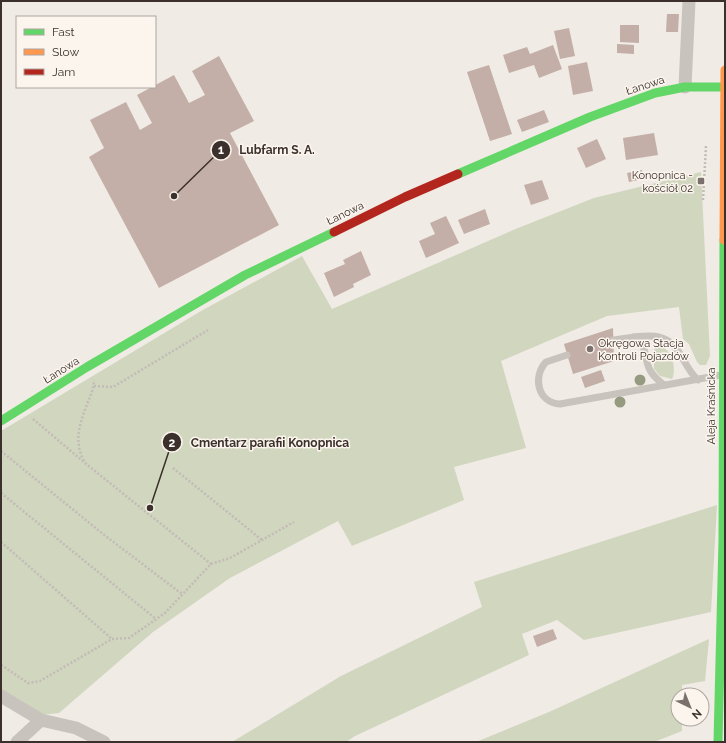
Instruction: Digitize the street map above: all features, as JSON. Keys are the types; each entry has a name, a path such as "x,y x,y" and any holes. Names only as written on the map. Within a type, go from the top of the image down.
{"street":[{"path":"685,87 689,1"},
{"name":"Aleja Kraśnicka","path":"718,742 722,720 725,70"},
{"name":"Łanowa","path":"1,421 87,367 245,275 405,197 590,117 666,90 685,87 725,87"},
{"path":"1,696 41,720 76,728 104,742"},
{"path":"17,742 41,720"}],"lane":[{"path":"613,340 634,337 662,337 673,344 689,370 698,380"},
{"path":"634,337 645,348 647,362 652,373 664,385"},
{"path":"568,355 546,362 537,378 539,388 549,401 554,404 698,380 723,374"}],"path":[{"path":"704,200 706,140"},
{"path":"94,386 113,387 208,330"},
{"path":"85,463 77,447 78,434 94,386 95,381 92,376"},
{"path":"27,423 33,419 85,463 212,564"},
{"path":"1,451 91,524 182,594"},
{"path":"173,468 262,540"},
{"path":"1,494 156,619"},
{"path":"1,666 28,683 40,682 112,639 129,638 165,613 212,564 230,558 294,522"},
{"path":"1,542 112,639"}],"green space":[{"path":"701,172 710,356 706,365 700,365 697,362 689,344 683,339 679,307 607,316 501,361 526,448 454,467 464,500 352,546 338,521 230,578 153,632 59,713 41,715 1,690 1,431 201,311 302,256 332,309 518,228 594,198"},
{"path":"656,347 666,349 672,358 674,370 672,379 660,376 654,369 654,350"},
{"path":"717,505 711,612 584,640 557,620 522,634 529,655 355,736 346,742 232,742 341,676 482,607 474,582"},
{"path":"709,639 705,681 682,685 682,687 670,687 670,727 682,727 682,731 654,742 476,742 549,712"}],"building":[{"path":"667,14 679,14 678,32 666,32"},
{"path":"620,25 639,25 639,43 620,42"},
{"path":"569,28 575,56 560,59 554,31"},
{"path":"617,44 634,45 634,54 617,53"},
{"path":"553,45 562,69 539,78 534,65 509,73 503,55 527,47 530,54"},
{"path":"219,56 254,121 230,133 279,225 159,288 89,157 104,148 90,120 126,102 140,130 152,123 137,95 150,88 156,88 156,85 174,75 189,103 205,95 192,71"},
{"path":"587,62 593,91 573,95 568,66"},
{"path":"489,65 512,134 490,141 467,72"},
{"path":"544,110 549,122 522,132 517,120"},
{"path":"654,133 658,155 626,160 623,138"},
{"path":"597,139 606,159 586,168 577,148"},
{"path":"642,170 643,179 629,182 627,173"},
{"path":"542,180 549,199 531,205 524,185"},
{"path":"485,209 490,224 464,234 458,220"},
{"path":"446,216 459,243 426,258 419,241 435,234 430,223"},
{"path":"361,251 371,275 353,284 354,287 334,297 324,273 345,264 343,260"},
{"name":"Okręgowa Stacja Kontroli Pojazdów","path":"613,328 614,361 573,374 564,344"},
{"path":"601,370 605,381 585,388 581,377"},
{"path":"553,629 557,639 537,647 533,636"}],"traffic: fast":[{"path":"458,174 590,117 655,93 685,87 725,87"},
{"path":"1,421 87,367 245,275 334,232"},
{"path":"718,742 723,540 724,240"}],"traffic: slow":[{"path":"724,240 725,70"}],"traffic: jam":[{"path":"334,232 405,197 458,174"}],"place":[{"name":"Konopnica - kościół 02","path":"701,181"},
{"name":"Lubfarm S. A.","path":"174,196"},
{"name":"Okręgowa Stacja Kontroli Pojazdów","path":"590,349"},
{"name":"Cmentarz parafii Konopnica","path":"150,508"}]}
